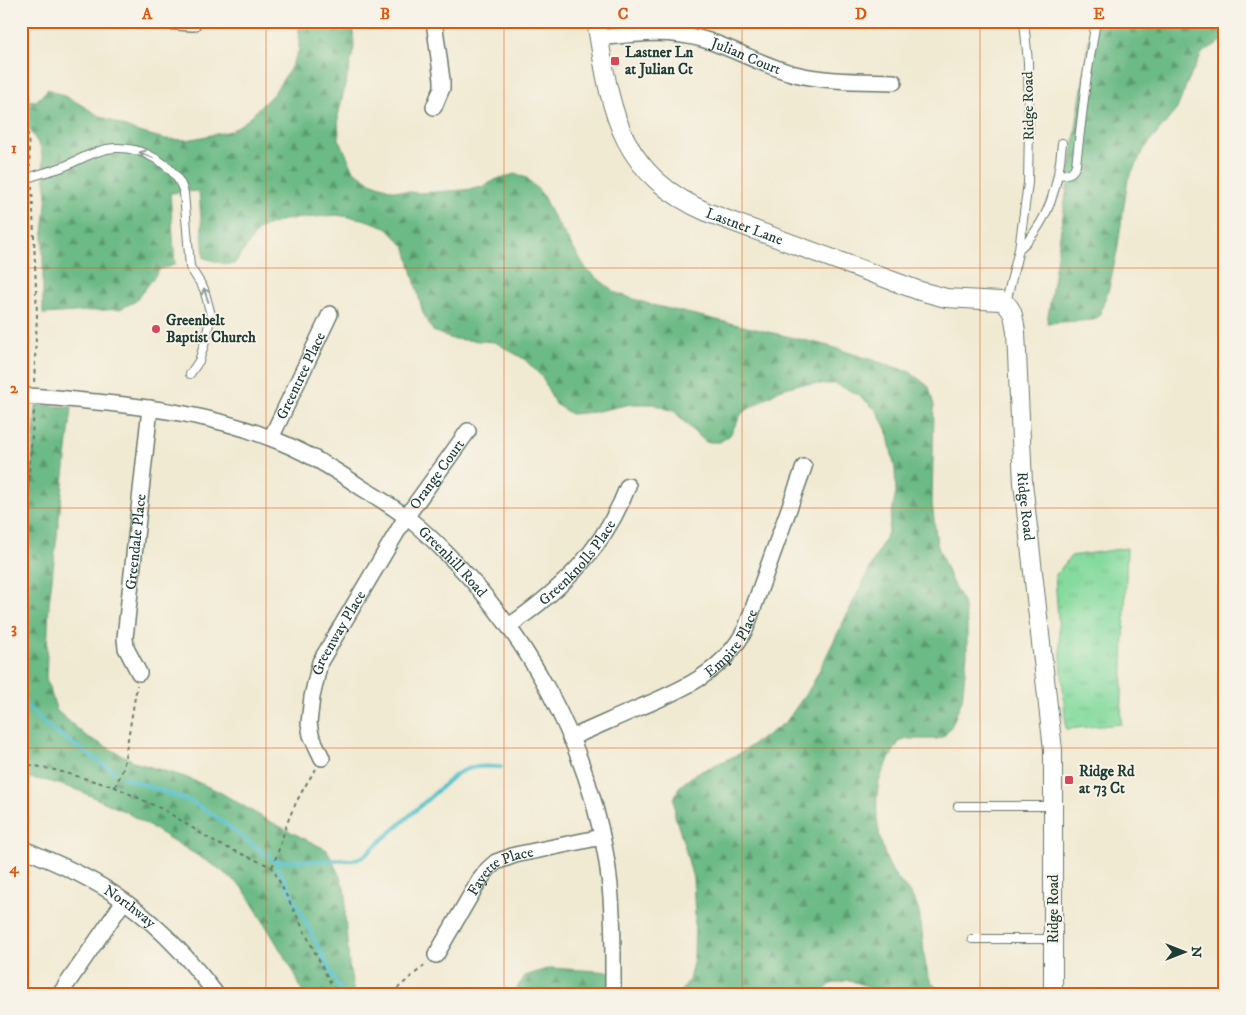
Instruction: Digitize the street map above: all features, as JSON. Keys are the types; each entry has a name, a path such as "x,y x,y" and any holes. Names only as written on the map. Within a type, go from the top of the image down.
{"street":[{"path":"163,21 193,23"},
{"path":"434,21 442,80 442,88 434,107"},
{"name":"Julian Court","path":"598,30 688,36 703,39 794,74 828,79 894,82"},
{"name":"Lastner Lane","path":"598,30 608,94 614,115 629,148 651,176 680,200 717,216 920,291 946,298 1006,303"},
{"name":"Ridge Road","path":"1006,303 1012,312 1016,332 1023,484 1052,740 1053,994"},
{"name":"Greentree Place","path":"270,438 330,314"},
{"name":"Greenhill Road","path":"28,392 150,408 220,422 270,438 320,461 406,517 438,545 470,578 509,626 544,684 570,738 589,787 602,837 611,901 613,994"},
{"name":"Greendale Place","path":"139,673 126,648 125,638 150,408"},
{"name":"Orange Court","path":"406,517 468,431"},
{"name":"Empire Place","path":"570,738 682,689 702,678 723,660 738,642 746,628 804,467"},
{"name":"Greenknolls Place","path":"509,626 543,602 581,565 609,525 628,486"},
{"name":"Greenway Place","path":"322,758 311,735 309,723 312,697 320,662 406,517"},
{"name":"Fayette Place","path":"436,955 479,881 496,862 515,855 602,837"},
{"name":"Northway","path":"21,848 77,873 124,901 159,929 184,953 216,994"},
{"path":"60,994 124,901"}],"lane":[{"name":"Ridge Road","path":"1006,303 1019,249 1028,183 1028,62 1024,21"},
{"path":"1058,175 1069,174 1074,171 1076,165 1086,82 1096,21"},
{"path":"1019,249 1042,222 1058,175 1062,143"},
{"path":"21,181 31,176 65,166 92,153 120,148 148,155 176,176 182,185 184,193 190,267 204,289 211,315 206,342 199,361 190,374"},
{"path":"958,806 1053,806"},
{"path":"972,939 1053,938"}],"path":[{"path":"22,21 27,82 27,128 34,205 37,315 28,392"},
{"path":"21,575 34,407"},
{"path":"115,786 123,769 139,673"},
{"path":"272,868 288,822 304,788 322,758"},
{"path":"21,763 56,770 115,786 166,811 216,843 272,868 336,994"},
{"path":"391,994 436,955"}],"green space":[{"path":"299,21 353,21 354,48 338,116 339,139 354,171 370,182 392,190 419,193 482,187 497,179 515,174 527,178 542,194 551,213 587,270 616,293 652,305 825,345 910,372 929,387 934,405 932,504 937,544 951,580 963,602 967,623 967,654 962,700 952,725 944,736 937,739 908,739 899,742 881,776 877,797 877,818 883,850 891,869 912,896 917,906 924,956 931,982 946,994 877,994 864,985 849,980 831,984 819,994 679,994 689,980 694,958 695,916 693,879 675,816 674,799 679,787 695,774 739,754 786,722 812,685 888,532 896,492 895,469 887,431 877,411 859,395 836,384 799,384 779,390 742,413 730,435 720,442 706,442 675,412 654,404 631,404 593,412 571,414 555,404 542,377 524,359 495,342 452,339 433,331 423,313 406,248 386,227 363,219 336,215 283,220 259,229 234,264 226,264 204,258 199,191 170,193 175,265 160,269 136,301 120,309 43,314 43,234 47,195 41,148 21,116 21,99 36,101 48,89 73,100 96,114 135,131 165,139 187,140 231,131 246,121 274,93 290,69 299,50"},
{"path":"1092,21 1225,21 1225,42 1220,42 1202,53 1177,109 1145,148 1128,179 1117,251 1109,288 1099,316 1094,320 1047,323"},
{"path":"36,405 72,407 49,604 46,678 57,711 86,736 137,763 185,777 218,791 267,820 327,850 346,895 345,916 349,964 354,994 303,994 295,974 243,888 218,868 126,812 78,790 48,781 22,777 21,589 26,547"},
{"path":"1127,548 1121,724 1066,729 1055,576 1071,556"},
{"path":"550,968 613,972 613,994 513,994 525,976"}],"waterway":[{"path":"21,700 52,730 115,772"},
{"path":"275,861 353,860 363,857 455,775 471,768 482,766 501,767"},
{"path":"123,777 192,802 212,814 275,861 342,994"}],"place":[{"name":"Lastner Ln at Julian Ct","path":"615,61"},
{"name":"Greenbelt Baptist Church","path":"156,329"},
{"name":"Ridge Rd at 73 Ct","path":"1069,780"}]}
